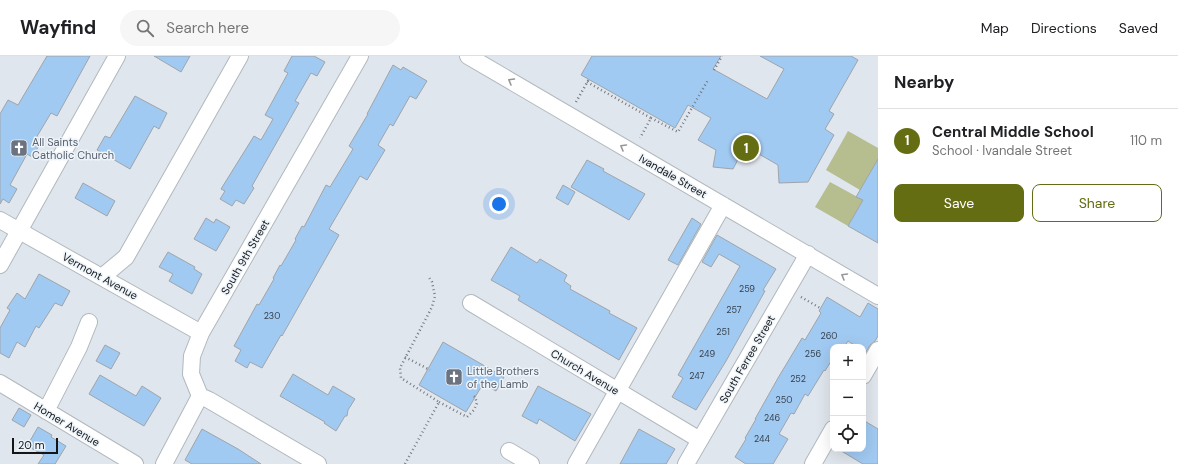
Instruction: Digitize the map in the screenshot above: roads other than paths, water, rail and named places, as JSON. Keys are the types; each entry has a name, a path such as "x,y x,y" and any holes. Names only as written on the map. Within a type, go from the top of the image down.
{"street":[{"path":"0,264 117,56"},
{"path":"102,277 126,257 240,56"},
{"name":"South 9th Street","path":"200,396 191,374 192,356 201,333 360,56"},
{"name":"Ivandale Street","path":"468,56 878,296"},
{"path":"576,464 723,205"},
{"name":"Vermont Avenue","path":"0,220 201,333"},
{"name":"South Ferree Street","path":"686,464 808,254"},
{"name":"Church Avenue","path":"471,304 700,440"},
{"path":"46,411 79,347 89,322"},
{"path":"866,371 878,350"},
{"name":"Homer Avenue","path":"0,383 135,464"},
{"path":"164,464 200,396 318,464"},
{"path":"813,464 830,434"},
{"path":"509,451 531,464"}],"place":[{"name":"All Saints Catholic Church","path":"19,148"},
{"name":"Central Middle School","path":"746,148"},
{"name":"Little Brothers of the Lamb","path":"454,377"}]}
